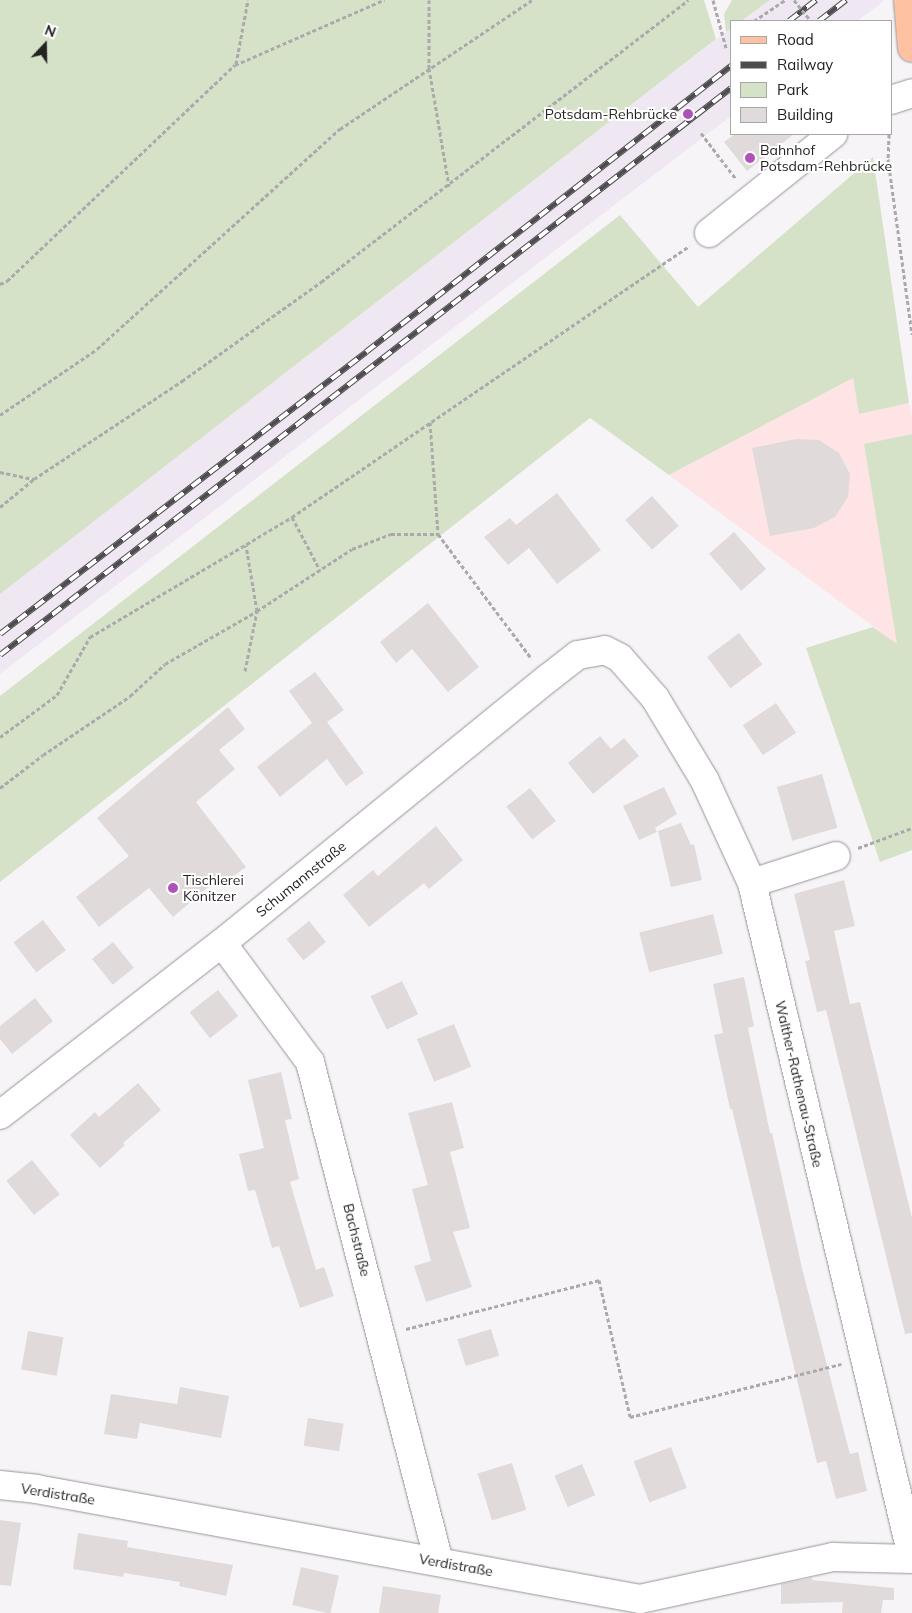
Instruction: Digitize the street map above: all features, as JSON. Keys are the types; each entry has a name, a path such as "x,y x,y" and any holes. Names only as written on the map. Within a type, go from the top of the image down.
{"main road":[{"path":"908,0 912,48"}],"street":[{"path":"892,100 912,93"},
{"path":"709,233 750,198 832,135"},
{"name":"Schumannstraße","path":"0,1116 222,943 578,655 605,650"},
{"name":"Walther-Rathenau-Straße","path":"605,650 620,658 655,698 705,781 752,883 912,1558"},
{"path":"752,883 836,856"},
{"name":"Bachstraße","path":"222,943 310,1062 439,1562"},
{"name":"Verdistraße","path":"0,1486 36,1489 640,1599 832,1557 912,1558"}],"path":[{"path":"236,65 248,0"},
{"path":"0,284 6,281 236,65 384,0"},
{"path":"428,0 429,68 449,186"},
{"path":"0,415 97,349 340,129 532,0"},
{"path":"0,507 34,479 182,381 321,282 449,186 688,0"},
{"path":"755,20 785,0"},
{"path":"794,0 810,20"},
{"path":"715,1 726,48"},
{"path":"702,134 750,198"},
{"path":"889,135 888,158 912,334"},
{"path":"0,737 57,695 90,638 292,517 709,233"},
{"path":"430,422 438,534 547,679"},
{"path":"0,472 34,479"},
{"path":"292,517 320,570"},
{"path":"0,788 42,755 130,696 165,664 256,611 352,549 391,534 438,534"},
{"path":"245,670 256,611 246,545"},
{"path":"836,856 912,828"},
{"path":"381,1335 598,1280 630,1417 864,1358"}],"shaded area":[{"path":"770,0 883,0 883,2 858,20 741,20"},
{"path":"730,29 730,117 0,674 0,593"},
{"path":"853,378 859,414 909,403 912,418 912,434 864,445 898,645 669,475"}],"green space":[{"path":"0,0 704,0 716,39 0,594"},
{"path":"732,0 770,0 742,20 730,20 730,29 726,32 724,14"},
{"path":"873,157 909,403 859,414 853,378 669,475 590,418 0,882 0,696 620,215 698,307"},
{"path":"912,434 912,850 880,862 806,648 873,627 897,644 864,444"}],"building":[{"name":"Bahnhof Potsdam-Rehbrücke","path":"734,135 793,135 747,171 724,142"},
{"path":"796,439 819,440 839,453 850,474 848,497 835,517 814,528 770,536 752,448"},
{"path":"557,493 601,550 557,584 529,548 508,565 484,537 510,518 516,525"},
{"path":"652,496 679,526 652,550 625,520"},
{"path":"734,532 766,569 741,591 709,554"},
{"path":"428,603 479,667 448,692 412,649 396,663 380,642"},
{"path":"739,633 762,664 731,688 707,657"},
{"path":"315,672 344,710 327,722 364,773 346,786 327,759 280,797 257,767 312,723 289,691"},
{"path":"776,703 796,733 763,755 743,725"},
{"path":"228,707 245,729 219,750 235,769 196,802 246,867 224,883 219,878 173,917 149,888 99,927 76,897 129,856 97,818"},
{"path":"600,736 611,749 624,738 639,756 593,794 568,763"},
{"path":"822,774 837,828 792,841 777,787"},
{"path":"664,787 677,814 655,828 657,832 639,840 623,806"},
{"path":"530,788 556,821 532,840 506,806"},
{"path":"681,823 691,845 694,844 702,880 671,887 658,831"},
{"path":"436,826 463,860 429,889 424,883 369,927 343,895 373,870 378,876"},
{"path":"844,880 855,926 834,931 850,1004 860,1002 912,1218 912,1333 905,1334 826,1010 817,1012 805,961 810,960 794,894"},
{"path":"713,914 723,954 649,972 639,932"},
{"path":"43,920 66,950 36,973 13,942"},
{"path":"309,921 326,942 303,960 286,939"},
{"path":"113,942 134,968 113,985 92,959"},
{"path":"744,977 754,1026 748,1028 770,1133 772,1133 802,1268 850,1454 858,1452 867,1491 836,1499 826,1461 817,1463 732,1109 730,1109 714,1035 723,1033 713,984"},
{"path":"402,981 418,1014 387,1030 371,996"},
{"path":"218,990 238,1016 210,1038 190,1012"},
{"path":"35,998 53,1021 12,1054 0,1039 0,1026"},
{"path":"454,1024 471,1067 434,1082 417,1039"},
{"path":"281,1072 292,1119 285,1120 299,1179 290,1182 316,1270 324,1267 334,1296 300,1308 279,1246 272,1248 255,1190 248,1191 239,1154 264,1148 248,1080"},
{"path":"138,1083 161,1110 123,1143 125,1145 100,1168 70,1135 95,1112 99,1117"},
{"path":"452,1102 464,1148 450,1152 470,1228 453,1232 472,1287 426,1302 414,1266 431,1261 412,1189 428,1185 408,1113"},
{"path":"32,1160 60,1194 34,1215 6,1181"},
{"path":"491,1329 499,1356 466,1366 458,1339"},
{"path":"28,1331 63,1337 57,1376 21,1369"},
{"path":"180,1387 229,1396 221,1438 140,1423 137,1439 104,1434 111,1394 177,1404"},
{"path":"308,1418 344,1424 339,1451 304,1446"},
{"path":"671,1447 687,1488 649,1502 634,1461"},
{"path":"512,1463 526,1510 492,1520 478,1474"},
{"path":"582,1464 595,1495 568,1507 554,1476"},
{"path":"0,1520 21,1523 11,1586 0,1585"},
{"path":"78,1533 128,1541 127,1547 233,1565 226,1596 179,1586 180,1582 124,1573 123,1577 73,1569"},
{"path":"301,1567 339,1576 330,1613 292,1605"},
{"path":"812,1578 812,1580 894,1588 894,1600 883,1600 881,1613 842,1613 843,1602 781,1604 781,1584"},
{"path":"383,1586 441,1595 438,1613 379,1613"}],"railway":[{"path":"790,20 816,0"},
{"path":"820,20 846,0"},
{"path":"0,634 366,352 730,67"},
{"path":"0,655 730,89"}],"place":[{"name":"Potsdam-Rehbrücke","path":"688,114"},
{"name":"Bahnhof Potsdam-Rehbrücke","path":"750,158"},
{"name":"Tischlerei Könitzer","path":"173,888"}]}
